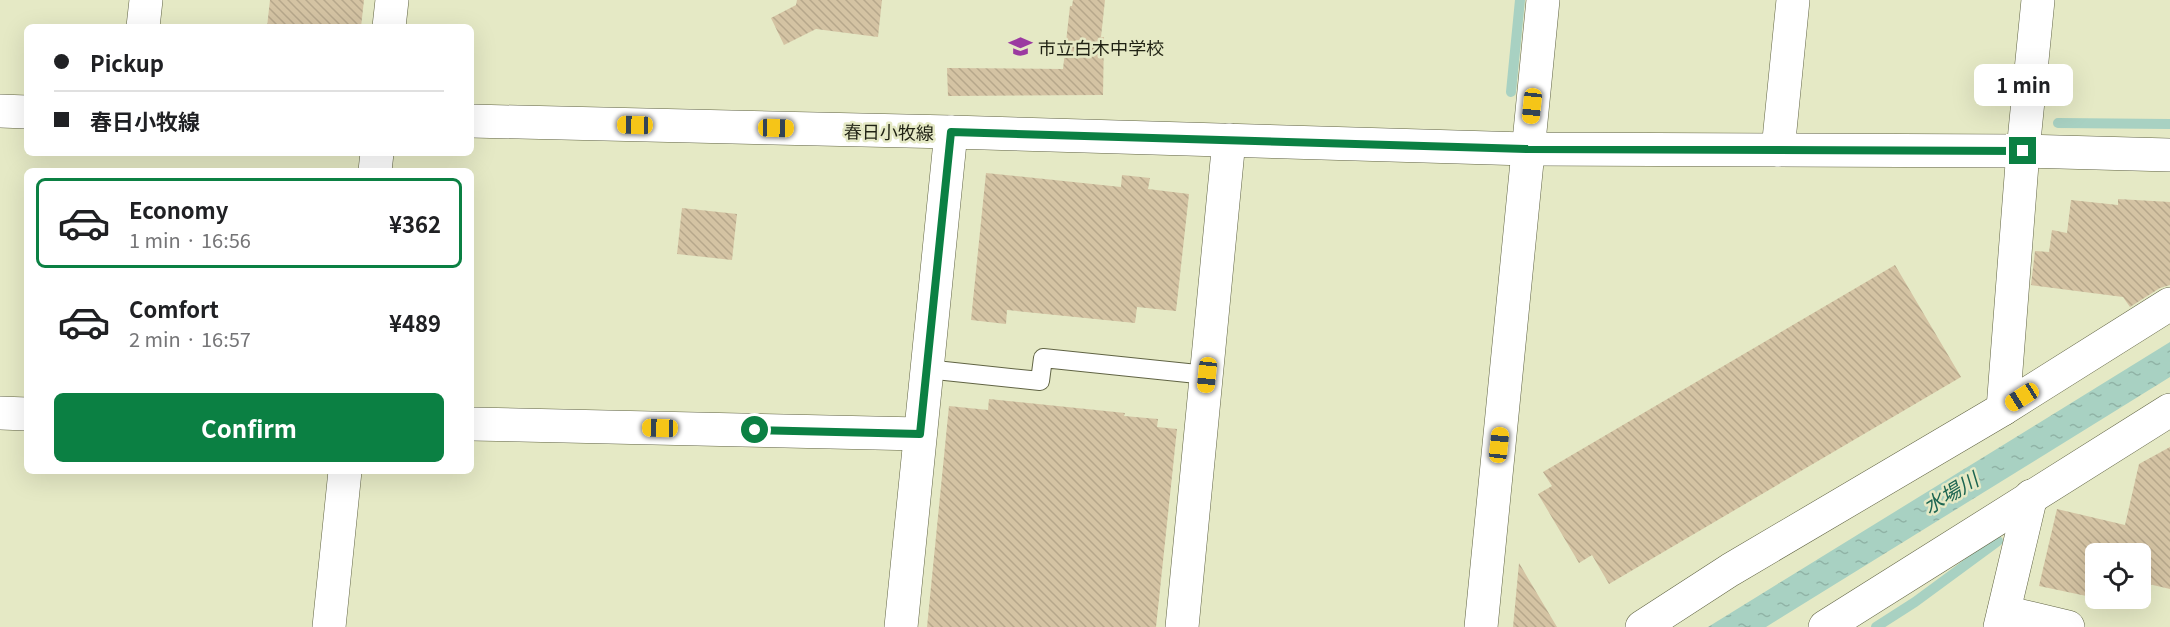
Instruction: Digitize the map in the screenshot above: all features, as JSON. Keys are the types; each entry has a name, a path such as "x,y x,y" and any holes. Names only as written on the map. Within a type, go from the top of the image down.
{"street":[{"path":"143,24 146,0"},
{"path":"389,24 392,0"},
{"path":"1480,627 1543,0"},
{"path":"1778,150 1793,0"},
{"path":"2003,409 2023,151 2038,0"},
{"path":"0,111 24,112"},
{"name":"春日小牧線","path":"474,122 951,132 1528,149 2023,151 2170,155"},
{"path":"901,627 951,132"},
{"path":"1182,627 1229,140"},
{"path":"1642,627 1730,570 2003,409 2170,304"},
{"path":"1826,627 2170,410"},
{"path":"0,413 24,414"},
{"path":"474,424 920,434"},
{"path":"329,627 345,474"},
{"path":"2031,496 2002,619 2068,627"}],"lane":[{"path":"926,369 1040,381 1042,358 1207,375"}],"water":[{"name":"水場川","path":"2170,342 2170,377 1766,627 1708,627"}],"building":[{"path":"270,0 364,0 361,24 267,24"},
{"path":"797,0 882,0 878,37 816,29 784,45 771,18 796,5"},
{"path":"1073,0 1105,0 1101,37 1104,37 1103,95 948,96 947,68 1063,69 1070,6"},
{"path":"986,173 1121,187 1122,175 1150,178 1148,189 1189,194 1176,311 1137,307 1135,323 1007,310 1006,324 971,320"},
{"path":"2118,199 2170,202 2170,285 2160,288 2130,307 2123,297 2031,285 2035,251 2049,252 2052,230 2067,233 2071,200 2118,205"},
{"path":"682,208 737,214 732,260 677,254"},
{"path":"1895,265 1961,377 1609,584 1592,555 1579,563 1538,494 1552,486 1543,472"},
{"path":"989,399 1125,413 1124,416 1158,419 1157,427 1177,429 1156,627 927,627 949,406 988,410"},
{"path":"2170,447 2170,589 2151,585 2151,543 2085,543 2085,596 2039,586 2057,509 2125,525 2139,464"},
{"path":"1519,563 1557,627 1513,627"}],"waterway":[{"path":"1511,92 1520,0"},
{"path":"2058,123 2170,124"},
{"path":"1876,627 1915,602 1998,541"}],"place":[{"name":"市立白木中学校","path":"1020,47"}],"route":[{"path":"755,430 920,434 951,132 1528,149 2023,151"}]}
